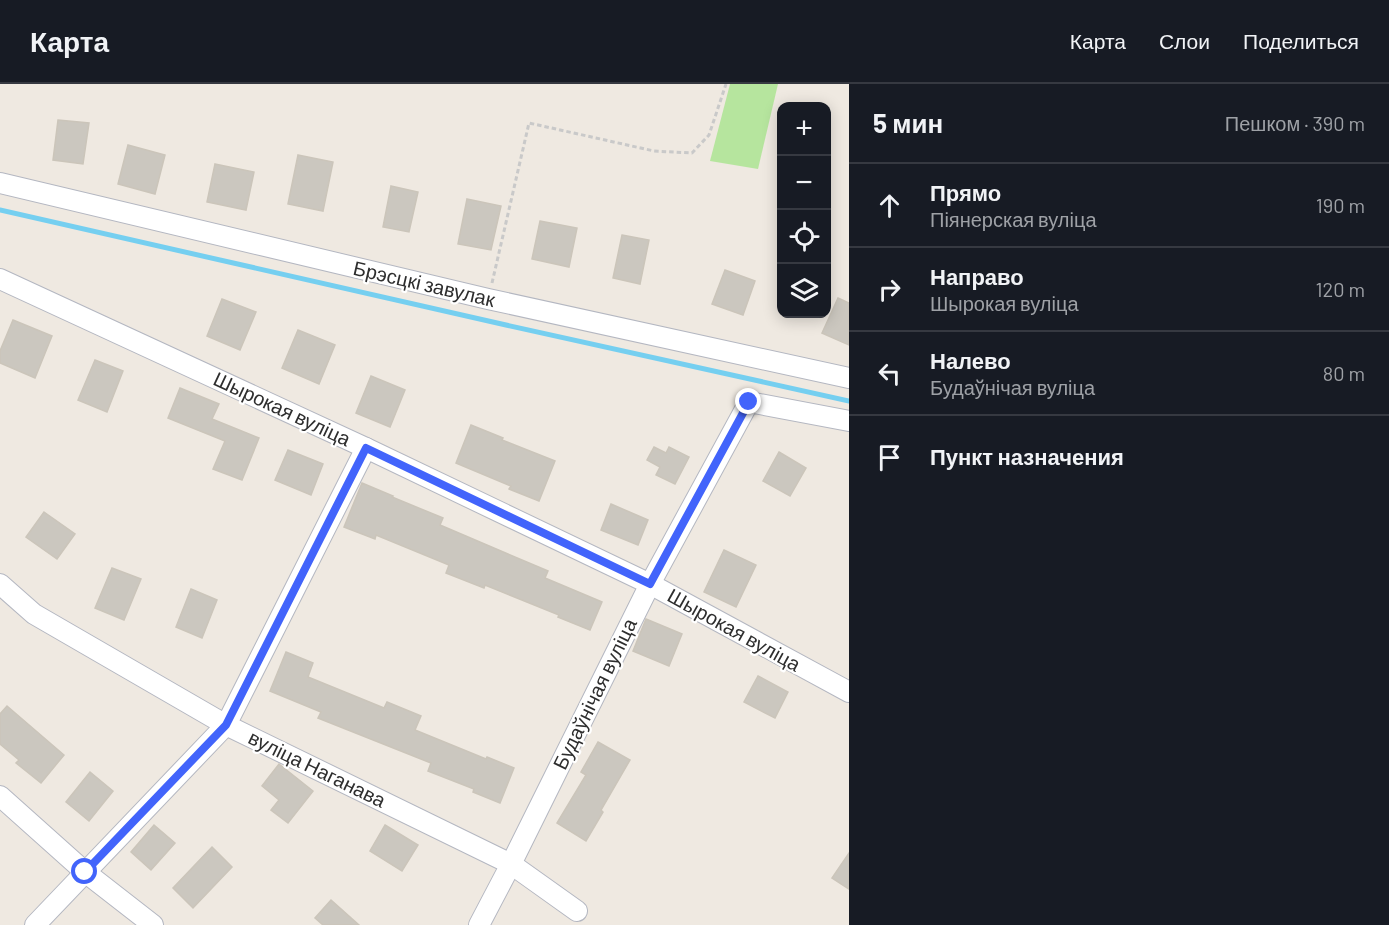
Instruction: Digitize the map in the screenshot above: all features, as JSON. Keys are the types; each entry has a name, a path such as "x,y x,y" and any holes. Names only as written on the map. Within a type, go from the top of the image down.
{"street":[{"name":"Брэсцкі завулак","path":"0,183 488,299 849,378"},
{"name":"Шырокая вуліца","path":"0,279 366,448 650,584 849,692"},
{"name":"Будаўнічая вуліца","path":"479,925 650,584 749,402 849,421"},
{"path":"35,925 226,725 366,448"},
{"name":"вуліца Наганава","path":"0,584 34,614 226,725 511,864 577,911"},
{"path":"0,796 85,872 153,925"}],"path":[{"path":"488,299 529,123 654,151 692,153 709,135 726,84"}],"green space":[{"path":"730,84 778,84 758,169 710,161"}],"building":[{"path":"58,120 89,123 83,164 53,160"},
{"path":"128,145 165,155 155,194 118,184"},
{"path":"298,155 333,162 323,211 288,204"},
{"path":"215,164 254,172 246,210 207,202"},
{"path":"391,186 418,192 409,232 383,227"},
{"path":"467,199 501,206 491,250 458,244"},
{"path":"540,221 577,228 569,267 532,259"},
{"path":"622,235 649,240 640,284 613,278"},
{"path":"725,270 755,281 743,315 712,304"},
{"path":"838,298 849,303 849,345 822,333 829,318 831,318"},
{"path":"222,299 256,312 240,350 207,336"},
{"path":"13,320 52,336 35,378 0,363 0,351"},
{"path":"298,330 335,345 319,384 282,368"},
{"path":"95,360 123,371 107,412 78,400"},
{"path":"371,376 405,390 390,427 356,413"},
{"path":"180,388 219,404 212,419 259,438 242,480 213,469 225,441 168,418"},
{"path":"471,425 555,461 539,501 509,489 511,486 456,463"},
{"path":"654,447 666,453 669,447 689,457 675,484 656,475 660,467 647,460"},
{"path":"288,450 323,464 311,495 275,480"},
{"path":"779,452 806,468 790,496 763,481"},
{"path":"362,483 443,518 440,525 548,571 545,578 602,602 590,630 485,585 484,588 446,573 449,565 376,535 375,539 344,527"},
{"path":"611,504 648,520 638,545 601,530"},
{"path":"44,512 75,534 57,559 26,537"},
{"path":"724,550 756,565 736,607 704,592"},
{"path":"112,568 141,579 124,620 95,608"},
{"path":"191,589 217,600 202,638 176,627"},
{"path":"646,619 682,634 669,666 633,651"},
{"path":"286,652 313,663 308,677 384,708 387,702 421,716 415,730 514,768 500,803 473,792 474,789 428,771 431,763 318,718 321,712 270,691"},
{"path":"758,676 788,692 775,718 744,702"},
{"path":"7,706 64,755 41,783 16,763 19,760 0,744 0,714"},
{"path":"598,742 630,760 586,841 557,823 586,775 581,772"},
{"path":"279,764 313,791 288,823 271,810 279,800 262,786"},
{"path":"90,772 113,791 89,821 66,802"},
{"path":"154,825 175,843 151,870 131,852"},
{"path":"385,825 418,845 402,871 370,851"},
{"path":"212,847 232,867 193,908 173,888"},
{"path":"849,853 849,889 832,878"},
{"path":"331,900 359,925 323,925 315,918"}],"waterway":[{"path":"0,210 849,401"}],"route":[{"path":"85,872 226,725 366,448 650,584 749,402"}]}
